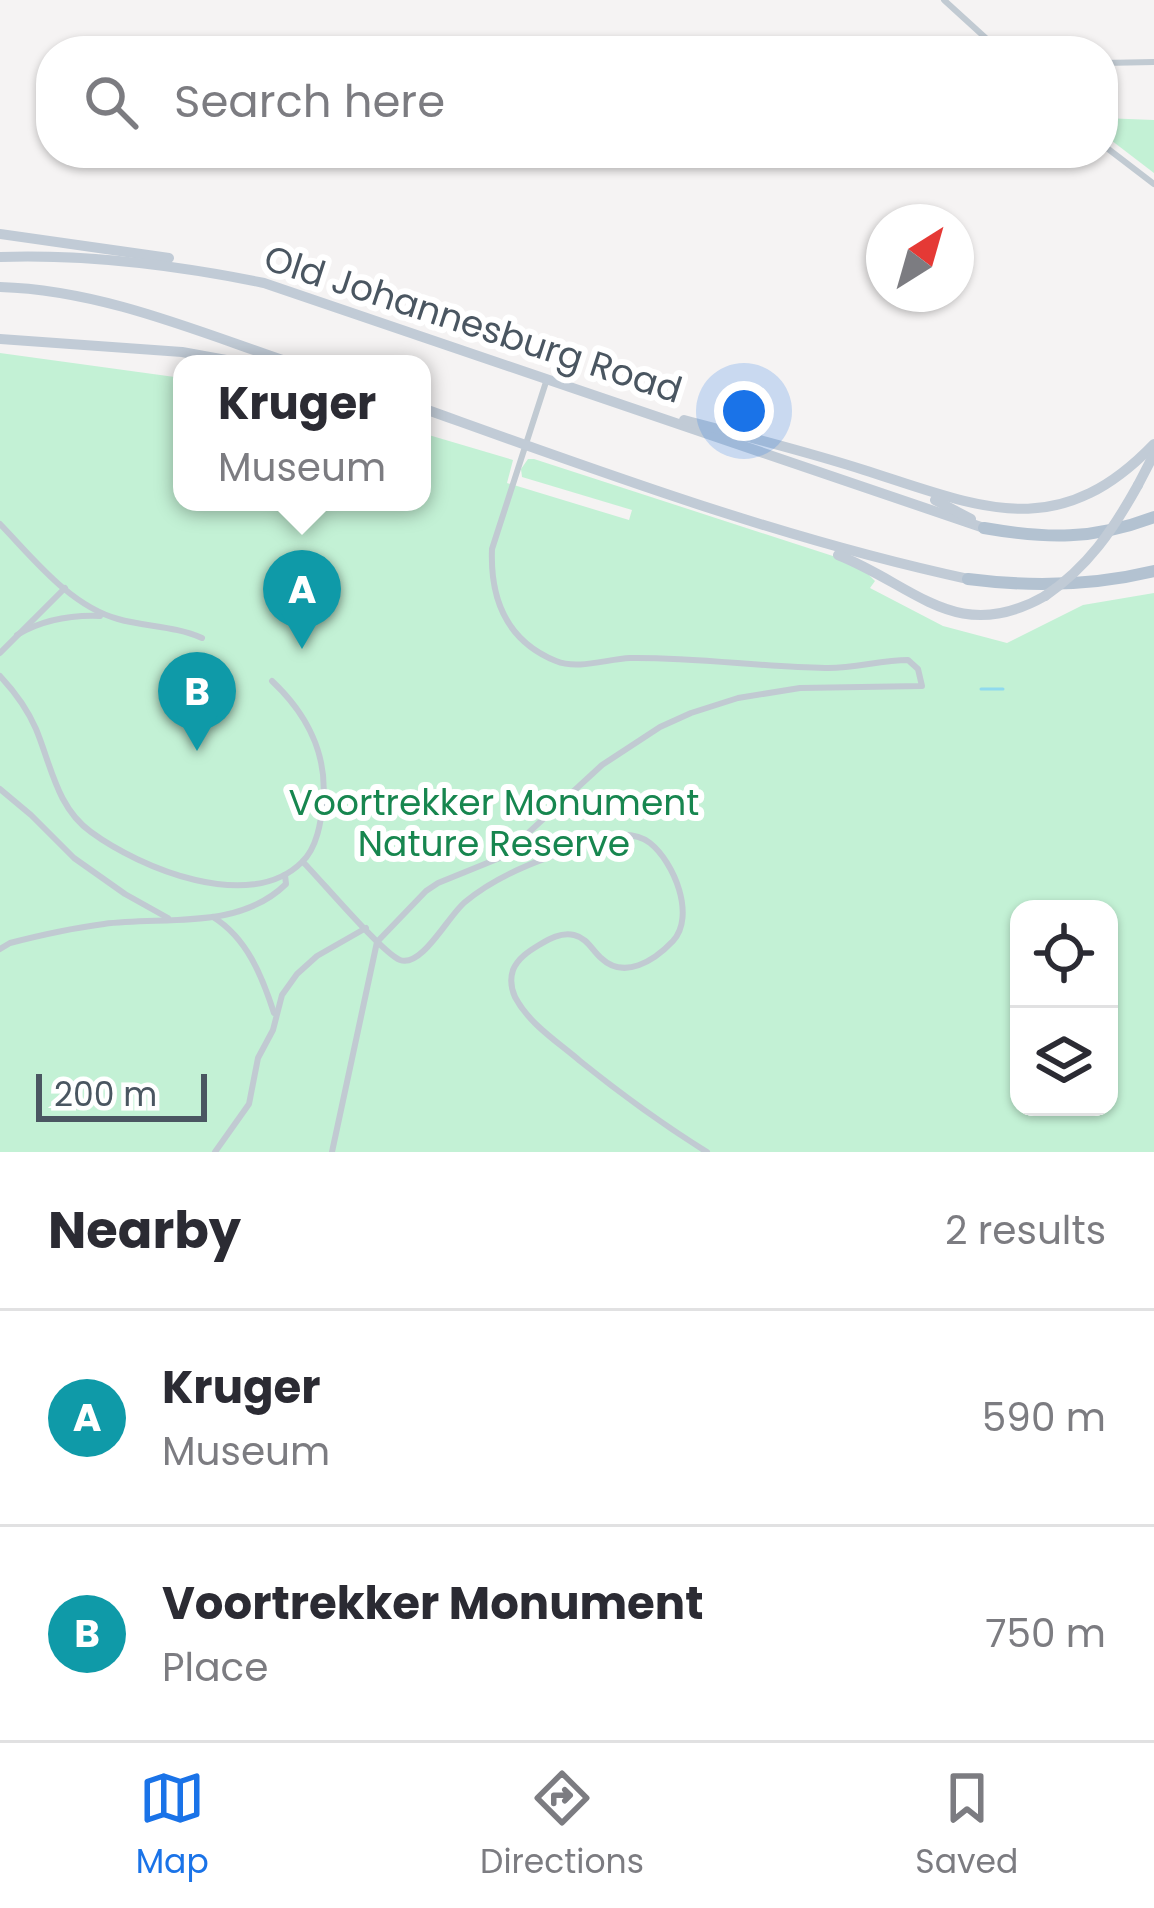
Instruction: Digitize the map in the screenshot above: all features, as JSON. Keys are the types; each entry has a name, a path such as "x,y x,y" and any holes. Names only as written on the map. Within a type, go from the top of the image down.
{"main road":[{"path":"0,233 178,260 265,283"},
{"name":"Old Johannesburg Road","path":"0,257 122,260 265,283 984,528"},
{"path":"0,287 99,301 267,355"},
{"path":"0,339 191,355"},
{"path":"431,412 840,555 927,602 985,617 1006,614 1045,596 1094,555 1118,522 1154,454"},
{"path":"640,412 671,416 998,509 1041,509 1083,498 1126,471 1154,444"},
{"path":"802,453 948,505 984,528 1071,537 1112,532 1154,518"},
{"path":"700,504 843,550 968,579 1051,585 1154,571"}],"street":[{"path":"944,0 986,36"},
{"path":"1118,63 1154,62"},
{"path":"1118,156 1154,184"},
{"path":"332,1152 377,942 432,886 512,850 602,765 670,722 738,698 785,690 922,686 918,669 908,660 832,669 674,658 569,665 551,659 508,626 500,610 492,562 496,536 547,378"},
{"path":"0,524 65,588 112,617"},
{"path":"0,652 65,588"},
{"path":"17,635 68,616 112,617 202,638"},
{"path":"0,676 28,712 62,799 95,836 155,866 220,885 254,886 303,862 315,841 324,781 313,737 293,702 272,681"},
{"path":"0,789 74,858 171,920"},
{"path":"303,862 377,942 396,958 412,961 456,910 505,875 616,835 649,842 672,874 683,903 681,927 671,944 645,962 623,968 605,962 580,937 555,937 518,961 512,990 542,1030 646,1113 707,1152"},
{"path":"0,949 25,939 102,924 213,917 258,905 286,884 285,874"},
{"path":"213,917 228,926 248,952 275,1016"},
{"path":"215,1152 249,1104 258,1058 273,1030 282,995 310,962 366,928"}],"green space":[{"path":"1118,119 1154,120 1154,173 1118,145"},
{"name":"Voortrekker Monument Nature Reserve","path":"0,353 173,377 173,511 431,511 431,436 513,460 507,483 629,520 632,510 522,477 521,469 528,459 534,459 839,558 864,570 875,581 870,588 943,626 1007,643 1083,605 1154,593 1154,1152 0,1152"}],"waterway":[{"path":"981,689 1003,689"}],"place":[{"name":"Kruger","path":"302,649"},
{"name":"Voortrekker Monument","path":"197,751"}]}
